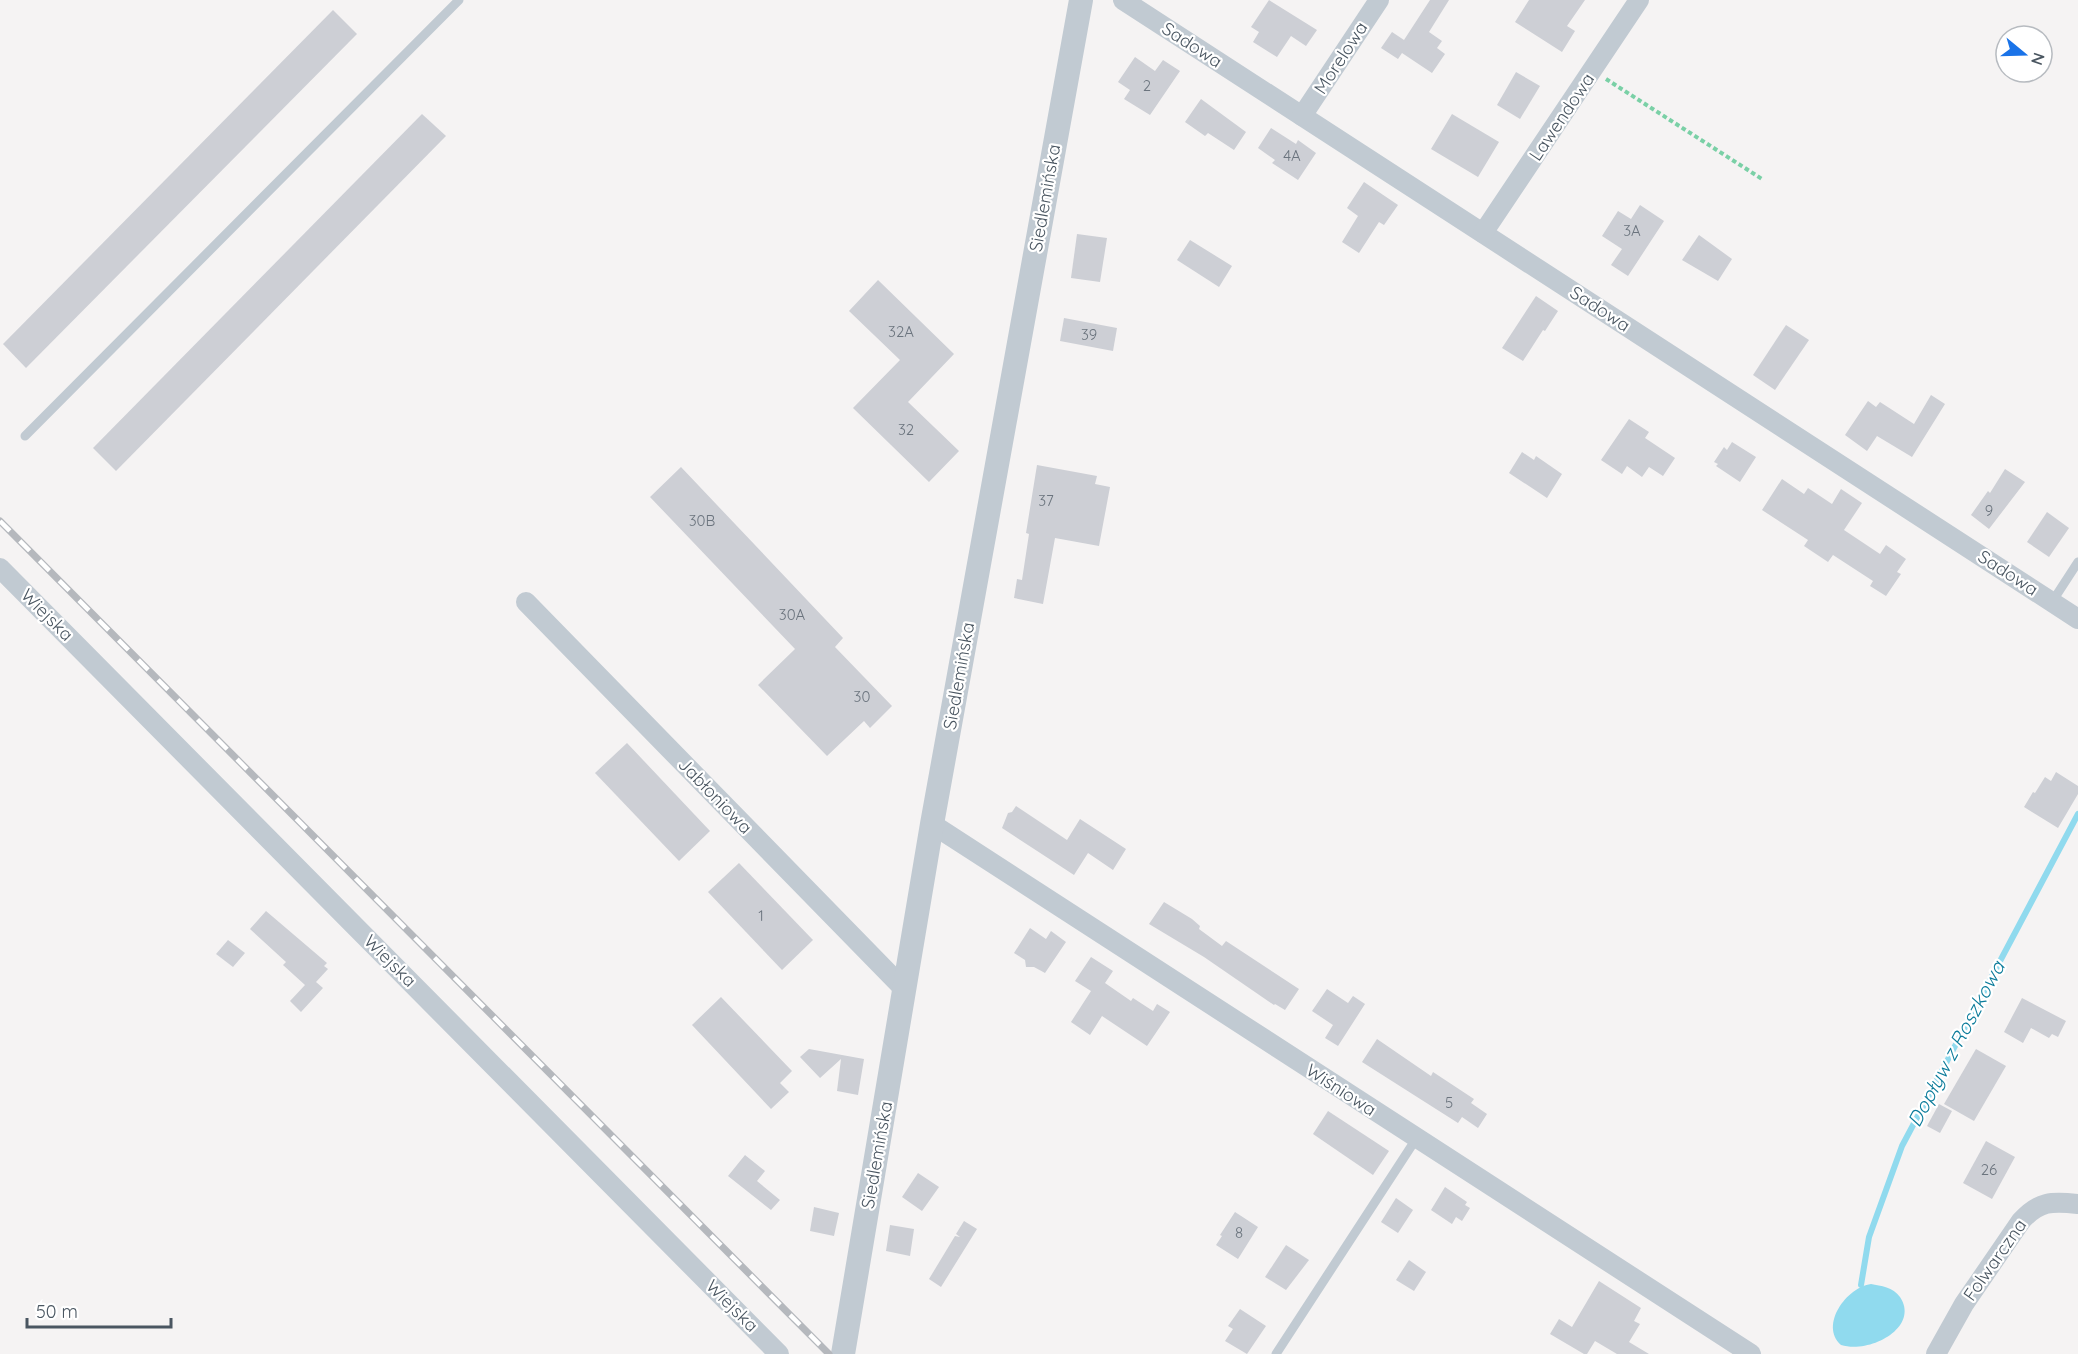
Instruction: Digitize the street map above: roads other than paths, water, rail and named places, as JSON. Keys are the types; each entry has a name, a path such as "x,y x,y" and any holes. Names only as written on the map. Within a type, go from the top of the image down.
{"street":[{"name":"Siedlemińska","path":"843,1354 932,824 1081,0"},
{"name":"Sadowa","path":"1123,0 2078,619"},
{"name":"Morelowa","path":"1302,116 1379,0"},
{"name":"Lawendowa","path":"1483,233 1639,0"},
{"name":"Wiejska","path":"0,568 779,1354"},
{"name":"Jabłoniowa","path":"526,602 905,990"},
{"name":"Wiśniowa","path":"932,824 1751,1354"},
{"name":"Folwarczna","path":"1936,1354 1964,1304 2030,1210 2044,1203 2078,1204"}],"lane":[{"path":"25,436 459,0"},
{"path":"2052,602 2078,562"},
{"path":"1276,1354 1416,1139"}],"water":[{"path":"1871,1284 1894,1291 1900,1297 1904,1308 1903,1318 1898,1328 1878,1342 1866,1346 1841,1345 1835,1337 1834,1318 1845,1299 1853,1292"}],"waterway":[{"name":"Dopływ z Roszkowa","path":"1861,1285 1869,1237 1902,1146 2078,814"}],"railway":[{"path":"0,521 829,1354"}]}
